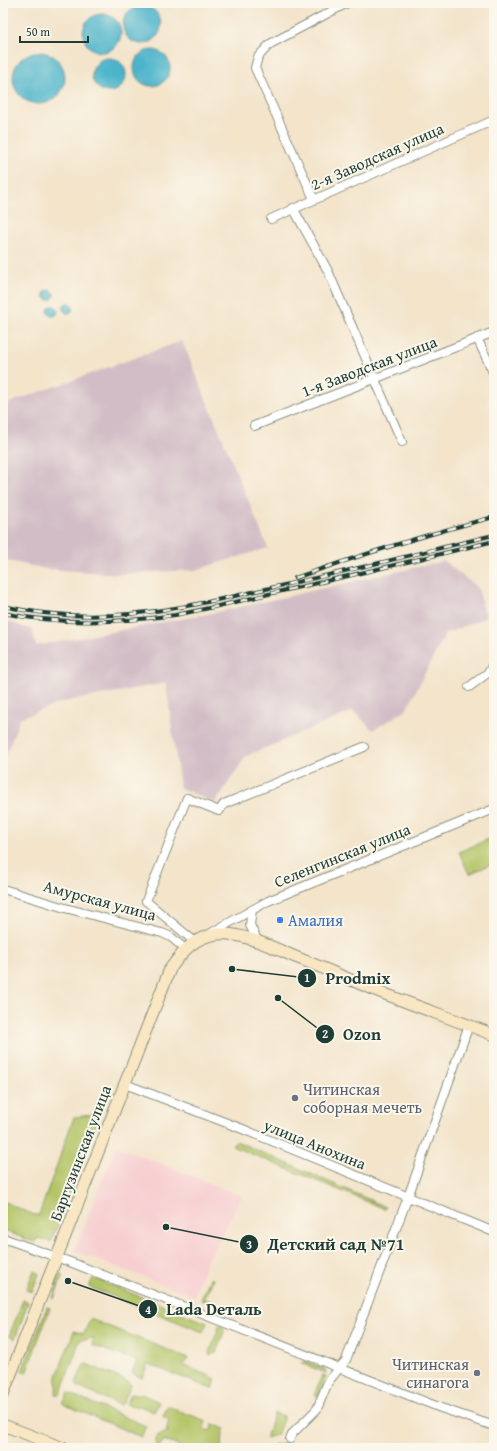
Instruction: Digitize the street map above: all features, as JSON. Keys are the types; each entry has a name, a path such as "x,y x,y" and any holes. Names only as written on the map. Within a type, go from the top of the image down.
{"main road":[{"path":"205,937 218,934 235,934 380,992 494,1035"},
{"name":"Баргузинская улица","path":"3,1394 170,968 185,949 205,937"},
{"path":"3,1425 63,1448"}],"street":[{"path":"314,199 255,68 258,57 270,44 347,3"},
{"name":"2-я Заводская улица","path":"270,219 494,120"},
{"path":"293,208 328,271 402,442"},
{"name":"1-я Заводская улица","path":"254,426 494,332"},
{"path":"477,338 494,374"},
{"path":"469,687 489,672 494,661"},
{"path":"195,942 146,901 187,798 218,811 224,804 364,747"},
{"name":"Селенгинская улица","path":"205,937 268,901 494,809"},
{"name":"Амурская улица","path":"3,889 64,908 162,933 171,937 185,949"},
{"path":"252,910 250,925 258,942"},
{"path":"290,1438 293,1433 317,1409 328,1382 346,1360 408,1197 469,1025"},
{"name":"улица Анохина","path":"125,1084 235,1126 494,1232"},
{"path":"3,1238 56,1257 440,1408 494,1426"}],"shaded area":[{"path":"182,341 268,548 195,570 116,574 46,569 3,560 3,405"},
{"path":"444,561 478,588 486,617 445,634 406,710 373,730 353,711 246,756 215,803 180,788 166,683 63,702 20,718 5,757 3,756 3,620 33,630 36,646 223,611"},
{"path":"116,1146 242,1196 211,1255 209,1255 194,1296 74,1251"}],"green space":[{"path":"491,838 494,844 494,863 469,874 459,852"},
{"path":"100,1114 51,1242 39,1238 34,1242 3,1230 3,1201 34,1215 39,1215 74,1117"},
{"path":"236,1141 386,1207 385,1209 232,1146"},
{"path":"34,1270 39,1273 32,1292 26,1290"},
{"path":"63,1274 54,1299 57,1285 55,1285 58,1276"},
{"path":"93,1278 207,1323 203,1332 89,1287"},
{"path":"210,1278 213,1279 205,1299 218,1304 217,1307 201,1300"},
{"path":"23,1300 28,1302 15,1339 9,1336"},
{"path":"47,1307 50,1308 26,1373 22,1371"},
{"path":"90,1319 188,1358 183,1365 216,1379 212,1389 148,1364 142,1378 132,1373 137,1361 92,1345 94,1338 80,1340 60,1395 56,1394 57,1376 74,1331 84,1334"},
{"path":"220,1324 223,1327 224,1332 216,1353 209,1355"},
{"path":"306,1361 325,1369 326,1373 301,1363"},
{"path":"86,1364 129,1382 131,1385 123,1403 120,1405 78,1387 76,1383 83,1366"},
{"path":"322,1375 326,1376 318,1397 314,1395"},
{"path":"68,1393 146,1426 141,1437 63,1404"},
{"path":"131,1394 142,1394 159,1402 154,1412 140,1406 132,1407 126,1404"},
{"path":"167,1406 206,1421 204,1429 210,1431 213,1424 225,1429 223,1432 222,1448 182,1448 164,1440 160,1446 155,1444 157,1436 169,1431 166,1430 169,1420 163,1417"},
{"path":"274,1413 284,1416 277,1435 266,1438"},
{"path":"286,1444 298,1448 282,1448 273,1445"}],"water":[{"path":"138,6 146,6 153,9 158,14 161,25 158,36 153,41 146,44 138,44 131,41 126,36 123,29 123,21 126,14 131,9"},
{"path":"98,14 106,14 113,17 118,22 121,33 118,44 113,49 106,52 98,52 91,49 86,44 83,37 83,29 86,22 91,17"},
{"path":"156,50 165,55 169,61 169,75 165,81 156,86 148,86 139,81 135,75 134,64 139,55 145,51"},
{"path":"34,52 44,52 58,59 65,73 65,83 58,97 44,104 34,104 24,100 17,93 13,83 13,73 17,63 24,56"},
{"path":"112,58 121,63 125,68 125,82 121,87 116,91 106,92 102,91 93,82 92,72 93,68 102,59"},
{"path":"47,290 51,290 54,295 51,300 47,300 44,297 44,293"},
{"path":"68,303 73,308 68,313 63,308"},
{"path":"51,306 55,306 57,307 57,315 51,316 48,313 48,309"}],"railway":[{"path":"295,578 394,545 494,517"},
{"path":"3,606 45,613 89,616 132,614 154,611 199,604 298,582 494,535"},
{"path":"3,613 46,620 89,622 132,620 175,615 212,608 494,541"}],"place":[{"name":"Амалия","path":"280,920"},
{"name":"Prodmix","path":"232,969"},
{"name":"Ozon","path":"278,998"},
{"name":"Читинская соборная мечеть","path":"295,1098"},
{"name":"Детский сад №71","path":"166,1227"},
{"name":"Lada Dеталь","path":"68,1281"},
{"name":"Читинская синагога","path":"477,1373"}]}
